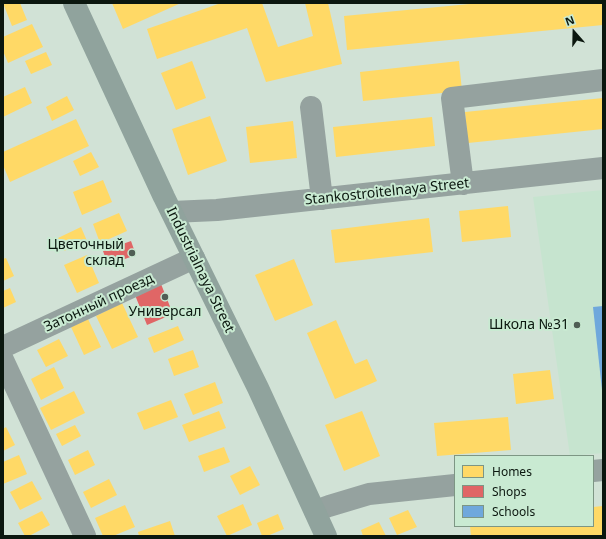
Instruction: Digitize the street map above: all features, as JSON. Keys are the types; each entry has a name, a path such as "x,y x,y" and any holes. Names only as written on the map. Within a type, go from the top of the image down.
{"main road":[{"name":"Industrialnaya Street","path":"74,3 172,212 258,388 326,536"}],"street":[{"path":"463,184 452,98 603,80"},
{"path":"311,107 322,199"},
{"name":"Stankostroitelnaya Street","path":"172,212 217,210 603,168"},
{"name":"Затонный проезд","path":"3,348 194,258"},
{"path":"3,360 85,536"},
{"path":"315,511 369,494 454,485"}],"shaded area":[{"name":"Школа №31","path":"603,190 603,453 570,455 533,197"}],"building: Homes":[{"path":"3,3 20,3 27,20 12,26"},
{"path":"112,3 181,3 123,29"},
{"path":"221,3 262,3 278,47 313,36 305,3 328,3 342,64 266,82 247,28 157,59 147,29"},
{"path":"480,3 603,3 603,25 347,50 344,16"},
{"path":"32,24 43,47 8,63 3,51 3,37"},
{"path":"46,52 52,65 31,74 25,61"},
{"path":"192,61 206,98 176,110 161,73"},
{"path":"459,61 462,91 363,101 360,72"},
{"path":"25,87 32,103 3,117 3,97"},
{"path":"67,96 74,110 52,121 46,107"},
{"path":"603,98 603,129 468,143 465,112"},
{"path":"210,116 227,161 188,175 172,129"},
{"path":"432,117 435,146 336,157 333,127"},
{"path":"76,119 89,146 10,182 3,165 3,152"},
{"path":"293,121 297,158 250,163 246,127"},
{"path":"91,152 99,167 80,176 73,161"},
{"path":"103,180 112,202 82,215 73,192"},
{"path":"508,206 511,237 462,242 459,211"},
{"path":"119,213 127,231 100,243 93,224"},
{"path":"429,218 433,252 335,263 331,230"},
{"path":"81,227 87,241 64,251 58,238"},
{"path":"87,255 99,283 77,293 64,265"},
{"path":"6,258 14,276 3,281 3,259"},
{"path":"294,259 313,305 275,321 255,275"},
{"path":"10,288 16,302 3,308 3,291"},
{"path":"122,303 138,337 112,349 96,316"},
{"path":"88,319 101,347 84,355 71,327"},
{"path":"336,320 355,364 367,359 377,381 335,399 307,333"},
{"path":"178,326 184,340 154,353 148,338"},
{"path":"59,339 68,356 46,367 37,350"},
{"path":"193,350 199,367 174,376 168,359"},
{"path":"54,367 64,388 41,400 31,379"},
{"path":"550,370 554,399 516,404 513,374"},
{"path":"215,382 223,403 193,415 184,394"},
{"path":"74,391 85,413 51,430 40,408"},
{"path":"171,400 178,417 144,430 137,413"},
{"path":"219,411 226,428 189,442 182,425"},
{"path":"362,411 380,456 344,471 325,425"},
{"path":"508,417 511,450 437,456 434,423"},
{"path":"75,425 81,436 62,446 56,434"},
{"path":"6,427 15,445 3,451 3,429"},
{"path":"224,447 230,462 204,472 198,456"},
{"path":"88,450 95,465 75,475 68,460"},
{"path":"19,455 27,474 3,484 3,462"},
{"path":"250,466 260,485 240,495 230,476"},
{"path":"109,479 117,495 91,508 83,492"},
{"path":"32,481 42,499 20,510 10,492"},
{"path":"243,504 252,525 227,536 217,516"},
{"path":"125,505 135,527 113,536 103,536 95,518"},
{"path":"603,506 603,536 471,536 470,527 594,527 594,507"},
{"path":"408,510 417,527 397,535 389,518"},
{"path":"42,511 50,525 29,536 25,536 18,523"},
{"path":"278,514 284,529 267,536 262,536 257,523"},
{"path":"170,521 175,536 139,536 138,532"},
{"path":"379,522 386,536 363,536 361,530"}],"building: Shops":[{"path":"131,241 136,255 108,265 103,251"},
{"path":"161,284 173,314 147,325 135,295"}],"building: Schools":[{"path":"603,306 603,390 602,390 593,307"}],"place":[{"name":"Цветочный склад","path":"132,253"},
{"name":"Универсал","path":"165,297"},
{"name":"Школа №31","path":"577,325"}]}
